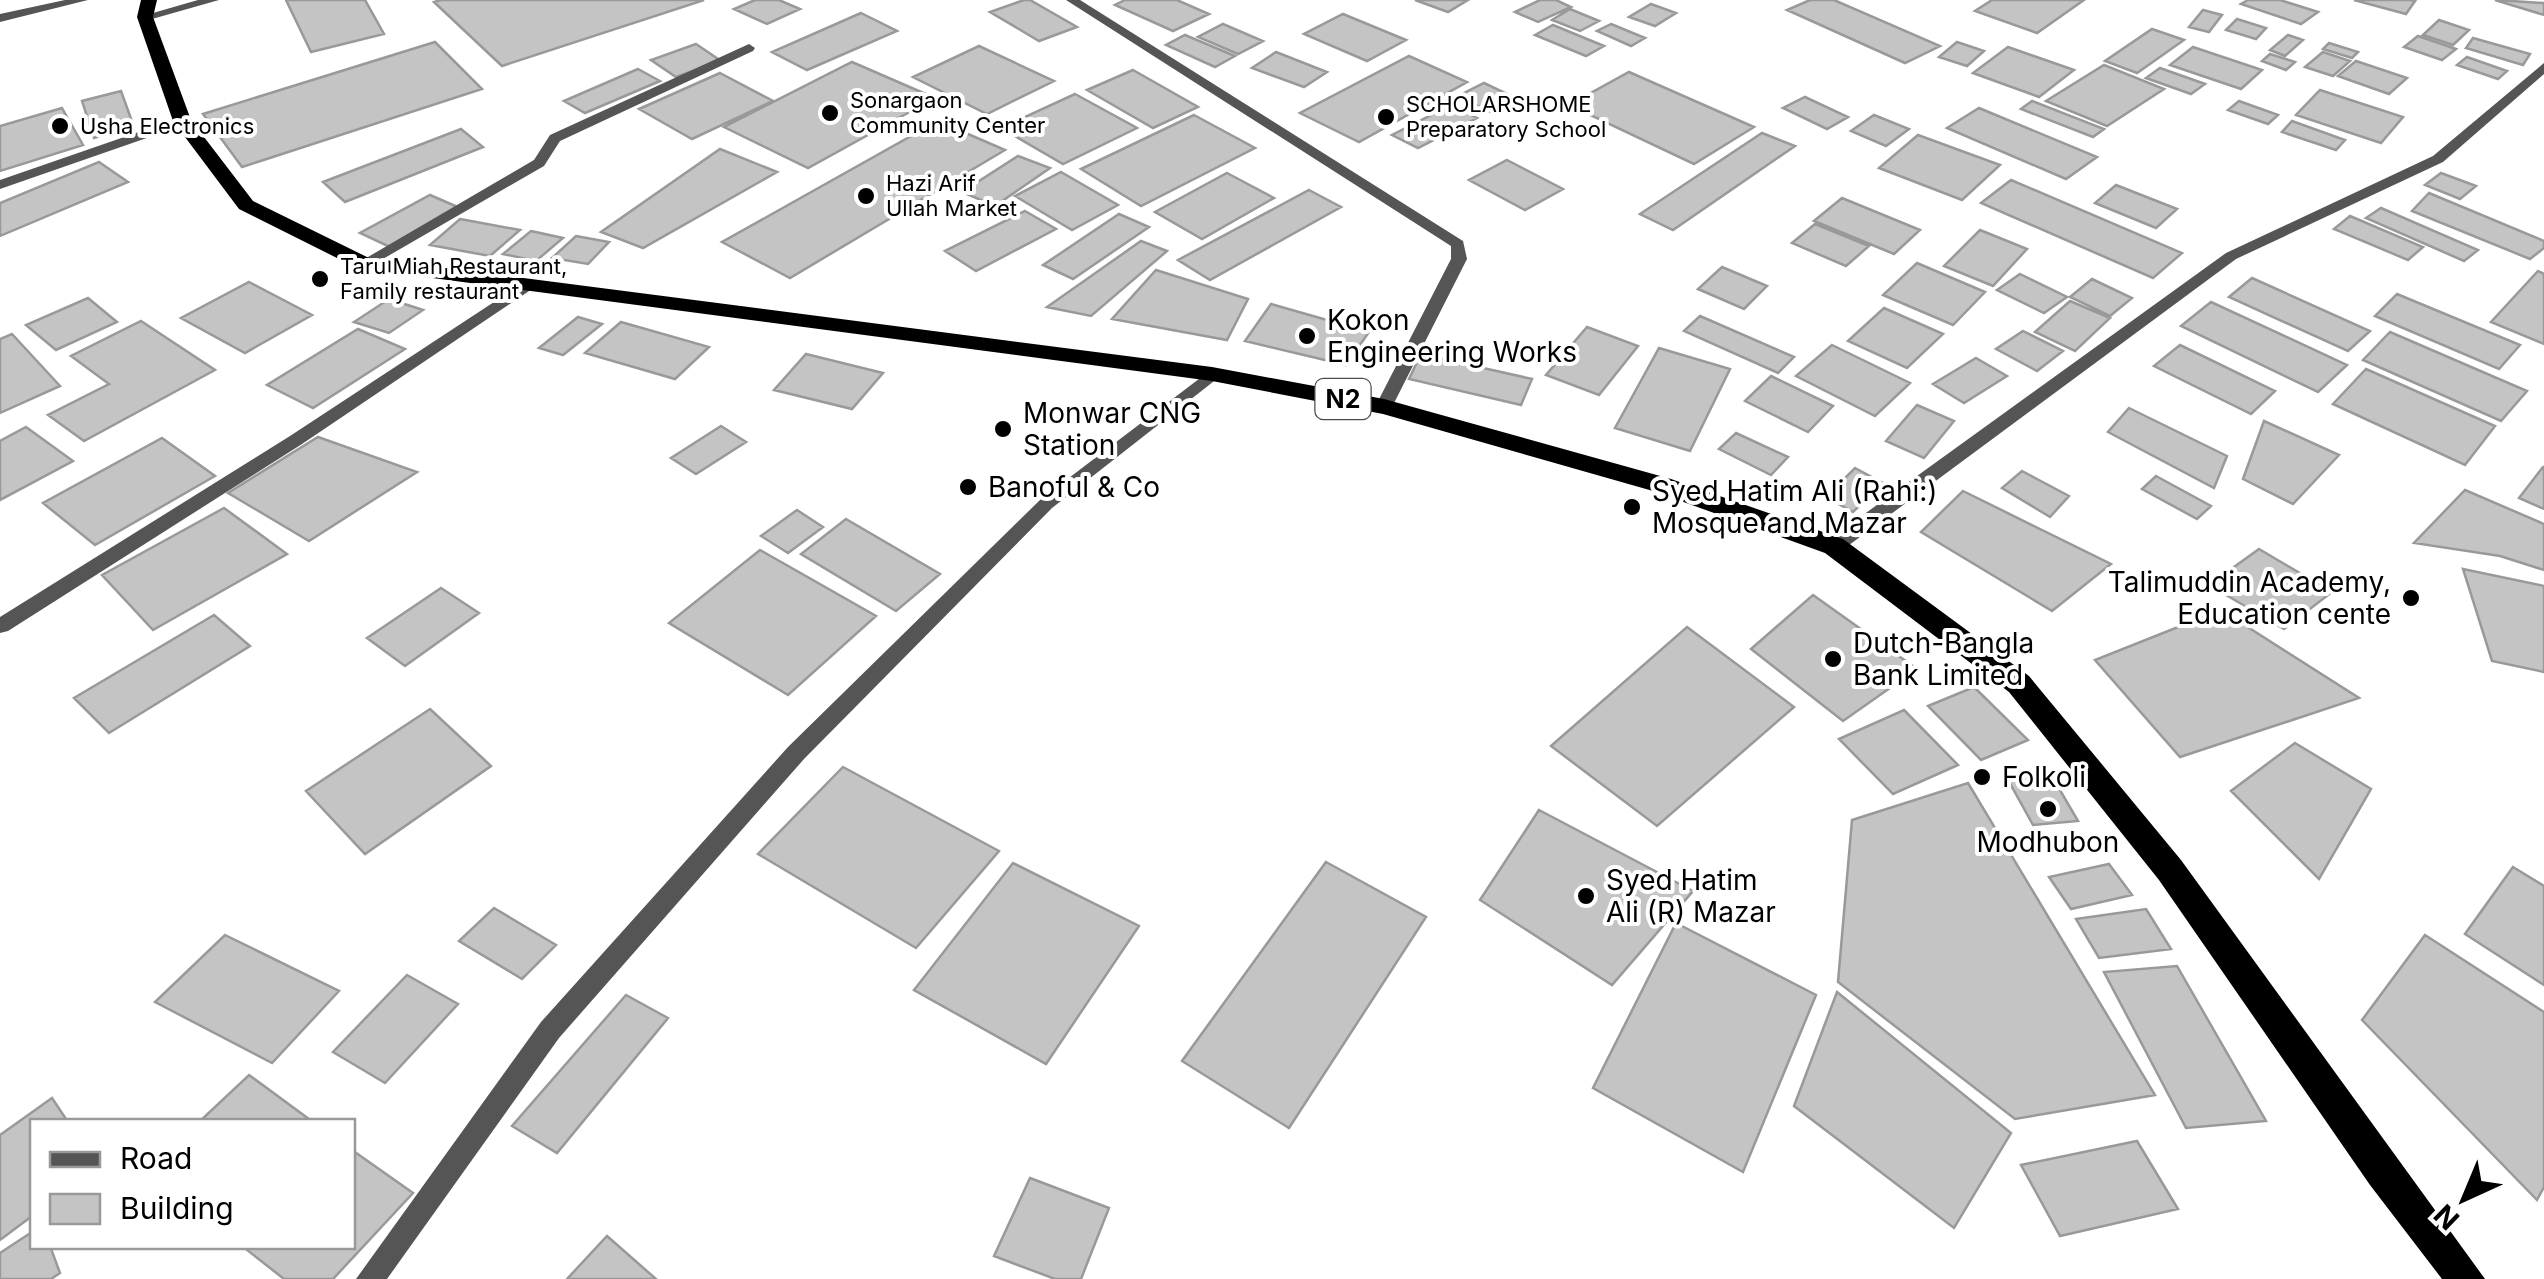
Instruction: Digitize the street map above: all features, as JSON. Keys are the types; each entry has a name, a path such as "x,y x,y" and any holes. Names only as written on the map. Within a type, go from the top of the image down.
{"highway":[{"name":"N2","path":"147,9 182,121 246,205 364,264 1212,374 1384,407 1662,484 1834,546 2019,684 2170,870 2383,1172 2466,1279"}],"street":[{"path":"0,18 82,0"},
{"path":"147,9 213,0"},
{"path":"1072,0 1458,244 1459,259 1384,407"},
{"path":"364,264 538,163 555,138 750,48"},
{"path":"1834,546 2231,256 2438,159 2544,67"},
{"path":"0,185 182,121"},
{"path":"1,626 296,440 526,286"},
{"path":"370,1279 550,1030 796,753 1046,504 1212,374"}],"building":[{"path":"286,0 365,0 384,34 311,52"},
{"path":"704,0 502,66 434,2"},
{"path":"755,0 779,0 800,9 767,24 734,9"},
{"path":"1024,0 1077,27 1039,41 990,12"},
{"path":"1125,0 1177,0 1209,14 1173,31 1115,5"},
{"path":"1415,0 1468,0 1448,12"},
{"path":"1540,0 1556,0 1571,7 1538,22 1515,12"},
{"path":"1810,0 1834,0 1940,46 1905,63 1787,10"},
{"path":"1992,0 2084,0 2037,33 1975,11"},
{"path":"2248,0 2280,0 2318,12 2301,24 2241,4"},
{"path":"2354,0 2410,0 2415,1 2406,14"},
{"path":"2495,0 2544,3 2544,15"},
{"path":"1651,4 1676,13 1655,26 1629,17"},
{"path":"1570,9 1599,21 1580,31 1552,20"},
{"path":"2203,10 2222,15 2209,32 2189,27"},
{"path":"861,13 897,31 807,70 772,52"},
{"path":"1343,14 1406,40 1367,61 1304,34"},
{"path":"2237,19 2266,28 2256,39 2226,30"},
{"path":"2439,20 2469,30 2453,45 2423,35"},
{"path":"1223,24 1263,41 1238,54 1198,37"},
{"path":"1611,24 1645,38 1631,46 1597,31"},
{"path":"1553,25 1604,46 1586,56 1535,35"},
{"path":"2152,29 2184,40 2137,73 2105,61"},
{"path":"1185,35 1235,56 1215,67 1166,45"},
{"path":"2288,35 2303,40 2285,56 2270,50"},
{"path":"2418,36 2456,49 2442,60 2404,47"},
{"path":"2473,38 2530,54 2523,65 2466,48"},
{"path":"435,42 482,89 242,167 203,114"},
{"path":"1957,42 1984,51 1967,66 1939,57"},
{"path":"2329,43 2358,52 2352,58 2323,49"},
{"path":"696,44 721,61 676,77 651,60"},
{"path":"979,46 1054,81 987,114 913,77"},
{"path":"2008,47 2074,70 2039,97 1973,73"},
{"path":"2193,47 2262,70 2241,89 2170,65"},
{"path":"1276,52 1327,72 1304,87 1252,68"},
{"path":"2323,52 2350,61 2333,76 2305,67"},
{"path":"2270,54 2295,62 2286,70 2262,61"},
{"path":"1409,56 1467,82 1359,142 1300,113"},
{"path":"2467,57 2507,71 2498,79 2457,65"},
{"path":"2356,61 2407,78 2389,94 2338,76"},
{"name":"Sonargaon Community Center","path":"852,62 935,98 808,168 724,127"},
{"path":"2104,65 2164,89 2107,126 2046,101"},
{"path":"2160,68 2205,84 2191,94 2146,78"},
{"path":"638,69 660,81 585,113 564,101"},
{"path":"1133,70 1198,107 1153,128 1087,90"},
{"path":"1629,72 1754,127 1694,164 1569,105"},
{"path":"720,73 773,101 692,139 639,109"},
{"path":"1484,83 1520,100 1495,114 1458,96"},
{"path":"2320,90 2403,117 2381,143 2296,115"},
{"path":"121,91 134,127 94,138 82,101"},
{"path":"1075,94 1137,128 1063,164 1001,128"},
{"path":"1805,97 1848,117 1827,129 1783,108"},
{"path":"2032,101 2104,129 2093,137 2021,109"},
{"path":"2239,101 2278,115 2268,124 2228,110"},
{"path":"1451,105 1477,118 1418,148 1392,135"},
{"path":"62,108 83,145 0,171 0,126"},
{"path":"1979,108 2097,157 2066,179 1947,128"},
{"path":"1194,115 1255,148 1141,206 1081,169"},
{"path":"1874,115 1909,129 1886,146 1851,131"},
{"name":"Hazi Arif Ullah Market","path":"938,121 1005,150 790,278 722,242"},
{"path":"2292,121 2345,140 2336,150 2282,132"},
{"path":"461,129 483,147 345,202 323,182"},
{"path":"1762,133 1795,146 1673,230 1640,214"},
{"path":"1918,135 2000,165 1962,200 1879,168"},
{"path":"720,149 777,172 643,248 601,232"},
{"path":"1018,156 1050,168 995,206 962,192"},
{"path":"1507,160 1563,189 1525,210 1469,180"},
{"path":"99,162 128,182 0,236 0,203"},
{"path":"1061,172 1118,205 1072,230 1015,196"},
{"path":"1227,173 1274,198 1202,239 1155,212"},
{"path":"2441,173 2476,186 2460,199 2425,185"},
{"path":"2011,180 2182,253 2153,278 1981,203"},
{"path":"2116,185 2177,209 2156,228 2095,203"},
{"path":"1309,190 1341,207 1210,280 1178,260"},
{"path":"2429,193 2544,241 2544,248 2530,259 2412,211"},
{"path":"430,195 460,208 390,247 360,233"},
{"path":"1842,198 1920,230 1894,254 1814,221"},
{"path":"2381,208 2478,250 2464,261 2366,218"},
{"path":"1025,211 1056,229 976,271 945,251"},
{"path":"1119,214 1149,227 1073,279 1043,265"},
{"path":"2350,216 2423,247 2408,260 2334,229"},
{"path":"460,219 520,230 490,256 430,245"},
{"path":"1815,224 1869,246 1846,266 1792,243"},
{"path":"1980,230 2027,249 1993,286 1944,266"},
{"path":"531,231 563,238 536,261 503,254"},
{"path":"576,236 609,242 588,264 552,258"},
{"path":"1141,241 1167,251 1091,316 1047,307"},
{"path":"1917,263 1985,292 1953,325 1883,295"},
{"path":"1722,267 1767,286 1744,309 1698,289"},
{"path":"1156,270 1248,299 1227,340 1112,319"},
{"path":"2538,271 2544,274 2544,344 2491,322"},
{"path":"2020,274 2067,297 2044,313 1997,290"},
{"path":"2252,278 2370,331 2348,351 2229,297"},
{"path":"2092,279 2132,298 2110,316 2070,297"},
{"path":"249,282 312,315 245,353 181,318"},
{"path":"2397,294 2520,345 2499,369 2375,316"},
{"path":"88,298 117,322 56,350 26,325"},
{"path":"389,299 423,310 389,333 354,322"},
{"path":"2070,301 2110,318 2075,351 2035,332"},
{"path":"2211,302 2347,365 2318,392 2181,326"},
{"name":"Kokon Engineering Works","path":"1271,304 1369,332 1346,365 1245,341"},
{"path":"1884,308 1943,334 1907,368 1848,341"},
{"path":"1700,316 1794,357 1778,373 1684,331"},
{"path":"578,317 602,324 563,355 539,348"},
{"path":"141,321 215,370 84,441 48,415 109,384 71,356"},
{"path":"621,322 709,347 675,379 585,353"},
{"path":"1587,327 1638,346 1599,395 1546,375"},
{"path":"358,329 405,349 313,408 267,385"},
{"path":"2023,331 2063,351 2037,371 1996,349"},
{"path":"2390,332 2527,391 2501,421 2363,360"},
{"path":"12,334 60,386 0,413 0,339"},
{"path":"1832,345 1910,383 1875,416 1796,376"},
{"path":"2180,345 2275,391 2251,414 2154,366"},
{"path":"1659,348 1730,369 1690,451 1615,428"},
{"path":"806,354 883,373 852,409 774,390"},
{"path":"1421,354 1532,379 1521,405 1409,379"},
{"path":"1976,358 2007,376 1964,403 1933,384"},
{"path":"2366,369 2495,426 2465,465 2333,404"},
{"path":"1771,376 1833,406 1808,432 1745,401"},
{"path":"1917,405 1954,421 1924,458 1886,441"},
{"path":"2129,408 2227,456 2214,488 2108,432"},
{"path":"2264,421 2339,455 2293,504 2243,479"},
{"path":"721,426 746,442 696,474 671,458"},
{"path":"26,427 73,461 0,500 0,441"},
{"path":"1736,433 1788,457 1771,475 1719,449"},
{"path":"318,437 417,472 309,541 228,493"},
{"path":"162,438 215,476 95,545 43,503"},
{"path":"2544,467 2544,509 2519,498"},
{"path":"1855,468 1883,483 1853,512 1826,497"},
{"path":"2022,471 2069,496 2050,517 2002,488"},
{"path":"2156,476 2211,506 2197,519 2142,489"},
{"path":"2465,490 2544,524 2544,570 2500,556 2414,543"},
{"path":"1963,491 2111,564 2052,611 1921,532"},
{"path":"224,508 287,554 153,630 102,575"},
{"path":"797,510 823,527 788,553 761,536"},
{"path":"846,519 940,574 896,611 801,554"},
{"path":"2259,549 2332,592 2284,629 2209,585"},
{"path":"760,550 876,616 788,695 669,623"},
{"path":"2463,569 2544,586 2544,672 2492,661"},
{"path":"441,588 479,613 405,666 367,638"},
{"name":"Dutch-Bangla Bank Limited","path":"1813,595 1917,669 1843,721 1751,649"},
{"path":"2221,610 2359,698 2180,757 2095,660"},
{"path":"214,615 250,646 109,733 74,698"},
{"path":"1687,627 1794,707 1657,826 1551,746"},
{"path":"1974,687 2028,740 1981,760 1928,706"},
{"path":"430,709 491,766 365,854 306,791"},
{"path":"1904,710 1958,765 1893,794 1839,739"},
{"path":"2295,743 2371,789 2319,879 2231,791"},
{"path":"843,767 999,851 916,948 758,854"},
{"path":"2050,773 2078,821 2033,825 2007,778"},
{"path":"1968,783 2155,1095 2015,1119 1838,982 1852,820"},
{"name":"Syed Hatim Ali (R) Mazar","path":"1539,810 1693,891 1612,985 1480,900"},
{"path":"1326,862 1426,917 1289,1128 1182,1061"},
{"path":"1013,863 1139,926 1046,1064 914,990"},
{"path":"2109,864 2132,895 2071,909 2049,877"},
{"path":"2513,867 2544,886 2544,985 2465,934"},
{"path":"494,908 556,945 522,979 459,941"},
{"path":"2146,909 2171,949 2099,958 2076,919"},
{"path":"1676,923 1816,995 1743,1172 1593,1088"},
{"path":"225,935 339,991 272,1063 155,1002"},
{"path":"2425,935 2544,1012 2544,1187 2537,1200 2362,1020"},
{"path":"2177,966 2266,1121 2186,1128 2104,972"},
{"path":"407,975 458,1004 385,1083 333,1052"},
{"path":"1837,992 2011,1133 1954,1228 1794,1106"},
{"path":"626,995 668,1018 557,1153 512,1126"},
{"path":"249,1075 309,1119 202,1119"},
{"path":"52,1098 66,1119 30,1119 30,1218 0,1240 0,1135"},
{"path":"2137,1141 2178,1209 2060,1236 2021,1165"},
{"path":"355,1152 413,1193 333,1279 284,1279 246,1249 355,1249"},
{"path":"1030,1178 1109,1208 1081,1279 1055,1279 994,1256"},
{"path":"30,1233 30,1249 51,1249 60,1273 51,1279 0,1279 0,1253"},
{"path":"607,1236 656,1279 567,1279"}],"place":[{"name":"Sonargaon Community Center","path":"830,113"},
{"name":"SCHOLARSHOME Preparatory School","path":"1386,117"},
{"name":"Usha Electronics","path":"60,126"},
{"name":"Hazi Arif Ullah Market","path":"866,196"},
{"name":"Taru Miah Restaurant, Family restaurant","path":"320,279"},
{"name":"Kokon Engineering Works","path":"1307,336"},
{"name":"Monwar CNG Station","path":"1003,429"},
{"name":"Banoful & Co","path":"968,487"},
{"name":"Syed Hatim Ali (Rahi:) Mosque and Mazar","path":"1632,507"},
{"name":"Talimuddin Academy, Education cente","path":"2411,598"},
{"name":"Dutch-Bangla Bank Limited","path":"1833,659"},
{"name":"Folkoli","path":"1982,777"},
{"name":"Modhubon","path":"2048,809"},
{"name":"Syed Hatim Ali (R) Mazar","path":"1586,896"}]}
